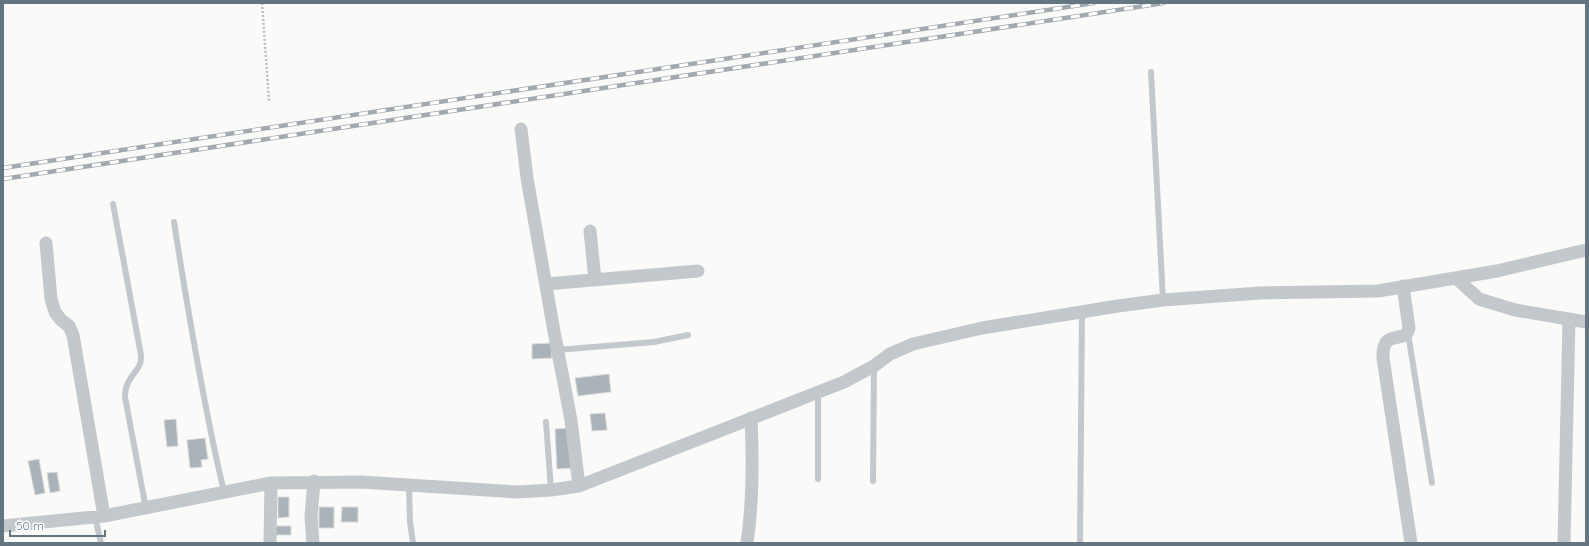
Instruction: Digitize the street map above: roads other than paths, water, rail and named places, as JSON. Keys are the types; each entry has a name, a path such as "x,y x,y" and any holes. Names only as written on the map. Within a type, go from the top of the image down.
{"street":[{"path":"521,129 527,178 571,420 579,486"},
{"path":"590,231 595,280"},
{"path":"46,243 51,299 55,312 61,320 69,326 72,335 100,517"},
{"path":"3,526 100,517 271,483 314,482 409,484 517,492 551,490 579,486 844,382 874,366 890,354 913,344 982,328 1082,311 1163,300 1260,293 1378,291 1496,271 1586,250"},
{"path":"546,284 698,271"},
{"path":"1456,278 1479,299 1515,310 1586,322"},
{"path":"1403,286 1409,328 1408,333 1405,336 1390,338 1384,343 1382,350 1411,543"},
{"path":"1564,543 1569,320"},
{"path":"747,543 752,482 752,418"},
{"path":"312,543 314,482"},
{"path":"270,543 271,483"}],"lane":[{"path":"1151,72 1163,300"},
{"path":"113,204 141,355 139,368 128,381 125,397 146,508"},
{"path":"174,222 188,310 213,447 224,492"},
{"path":"1080,543 1082,311"},
{"path":"1408,333 1432,483"},
{"path":"558,350 654,342 688,335"},
{"path":"873,481 874,366"},
{"path":"818,392 818,479"},
{"path":"546,422 551,490"},
{"path":"409,484 410,522 413,543"},
{"path":"100,517 101,543"}],"railway":[{"path":"3,168 1094,3"},
{"path":"3,179 1164,3"}]}
